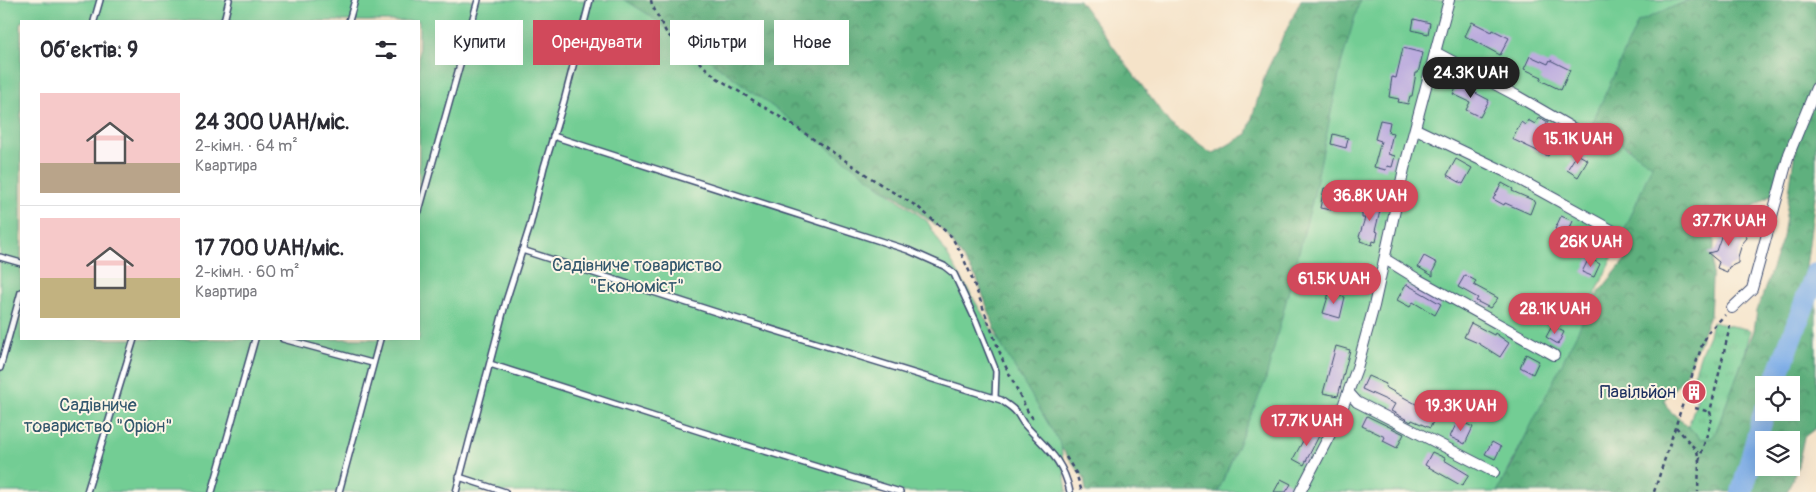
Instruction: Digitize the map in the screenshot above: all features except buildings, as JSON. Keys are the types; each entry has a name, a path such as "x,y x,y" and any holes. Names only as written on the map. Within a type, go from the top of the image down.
{"street":[{"path":"1300,492 1339,417 1349,393 1374,306 1404,169 1449,0"},
{"path":"1435,52 1588,137"},
{"path":"1732,308 1752,288 1789,154 1816,88"},
{"path":"1416,129 1506,172 1615,232"},
{"path":"1385,259 1554,355"},
{"path":"1349,393 1357,402 1494,472"}],"lane":[{"path":"94,20 100,0"},
{"path":"224,20 229,0"},
{"path":"349,20 355,0"},
{"path":"420,206 478,0"},
{"path":"456,492 553,136 564,102 590,0"},
{"path":"553,136 908,250 944,266 954,274 976,320 996,371 995,398"},
{"path":"522,250 1001,400 1016,412 1024,424 1046,445 1060,466 1067,480 1070,492"},
{"path":"0,257 20,263"},
{"path":"0,368 20,296"},
{"path":"87,492 134,340"},
{"path":"212,492 255,340"},
{"path":"287,340 372,363"},
{"path":"339,492 380,340"},
{"path":"490,364 702,432 900,492"},
{"path":"459,477 505,492"}],"path":[{"path":"651,0 667,34 716,78 785,120 886,188 918,207 951,236 967,267 1003,361 1028,412 1036,423"},
{"path":"1654,492 1702,345 1709,331 1732,308"},
{"path":"1699,461 1712,418 1710,412 1730,326"},
{"path":"1695,408 1710,412"},
{"path":"1676,427 1697,451 1699,461 1698,492"},
{"path":"1063,453 1076,473 1082,492"}],"green space":[{"name":"Садівниче товариство \"Економіст\"","path":"0,0 625,0 655,20 533,20 533,65 660,65 660,23 670,31 670,65 716,65 927,221 1061,445 1067,492 0,492"},
{"path":"623,0 1079,0 1170,124 1212,154 1247,134 1266,72 1301,0 1365,0 1302,292 1222,492 1086,492 1084,478 1035,413 1004,354 977,279 944,231 899,198 801,136 708,65 764,65 764,20 670,20 670,36 660,28 660,20 649,20"},
{"path":"1360,0 1689,0 1638,22 1592,123 1652,165 1598,289 1497,492 1218,492 1265,382 1313,198 1342,61"},
{"path":"1605,0 1816,0 1816,75 1772,195 1715,230 1710,316 1686,375 1664,400 1668,409 1702,439 1711,438 1715,434 1754,330 1757,311 1783,237 1796,142 1816,98 1816,189 1800,315 1784,336 1773,376 1755,376 1755,421 1760,421 1741,458 1732,492 1497,492 1513,463 1555,371 1558,344 1628,256 1612,210 1644,167 1628,146 1597,148 1584,128"},
{"path":"1816,282 1816,428 1804,437 1800,456 1800,431 1761,431 1763,421 1800,421 1800,376 1781,376 1797,329 1806,313 1806,300 1814,289"},
{"path":"1712,322 1751,330 1725,433 1718,438 1699,441 1687,430 1701,387 1691,384"},
{"path":"1755,457 1755,476 1794,476 1787,492 1742,492 1753,482 1751,474"}],"waterway":[{"path":"1777,376 1816,273"},
{"path":"1742,492 1762,421"}],"place":[{"name":"Павільйон","path":"1694,392"}],"park label":[{"name":"Садівниче товариство \"Оріон\"","path":"98,415"}]}
